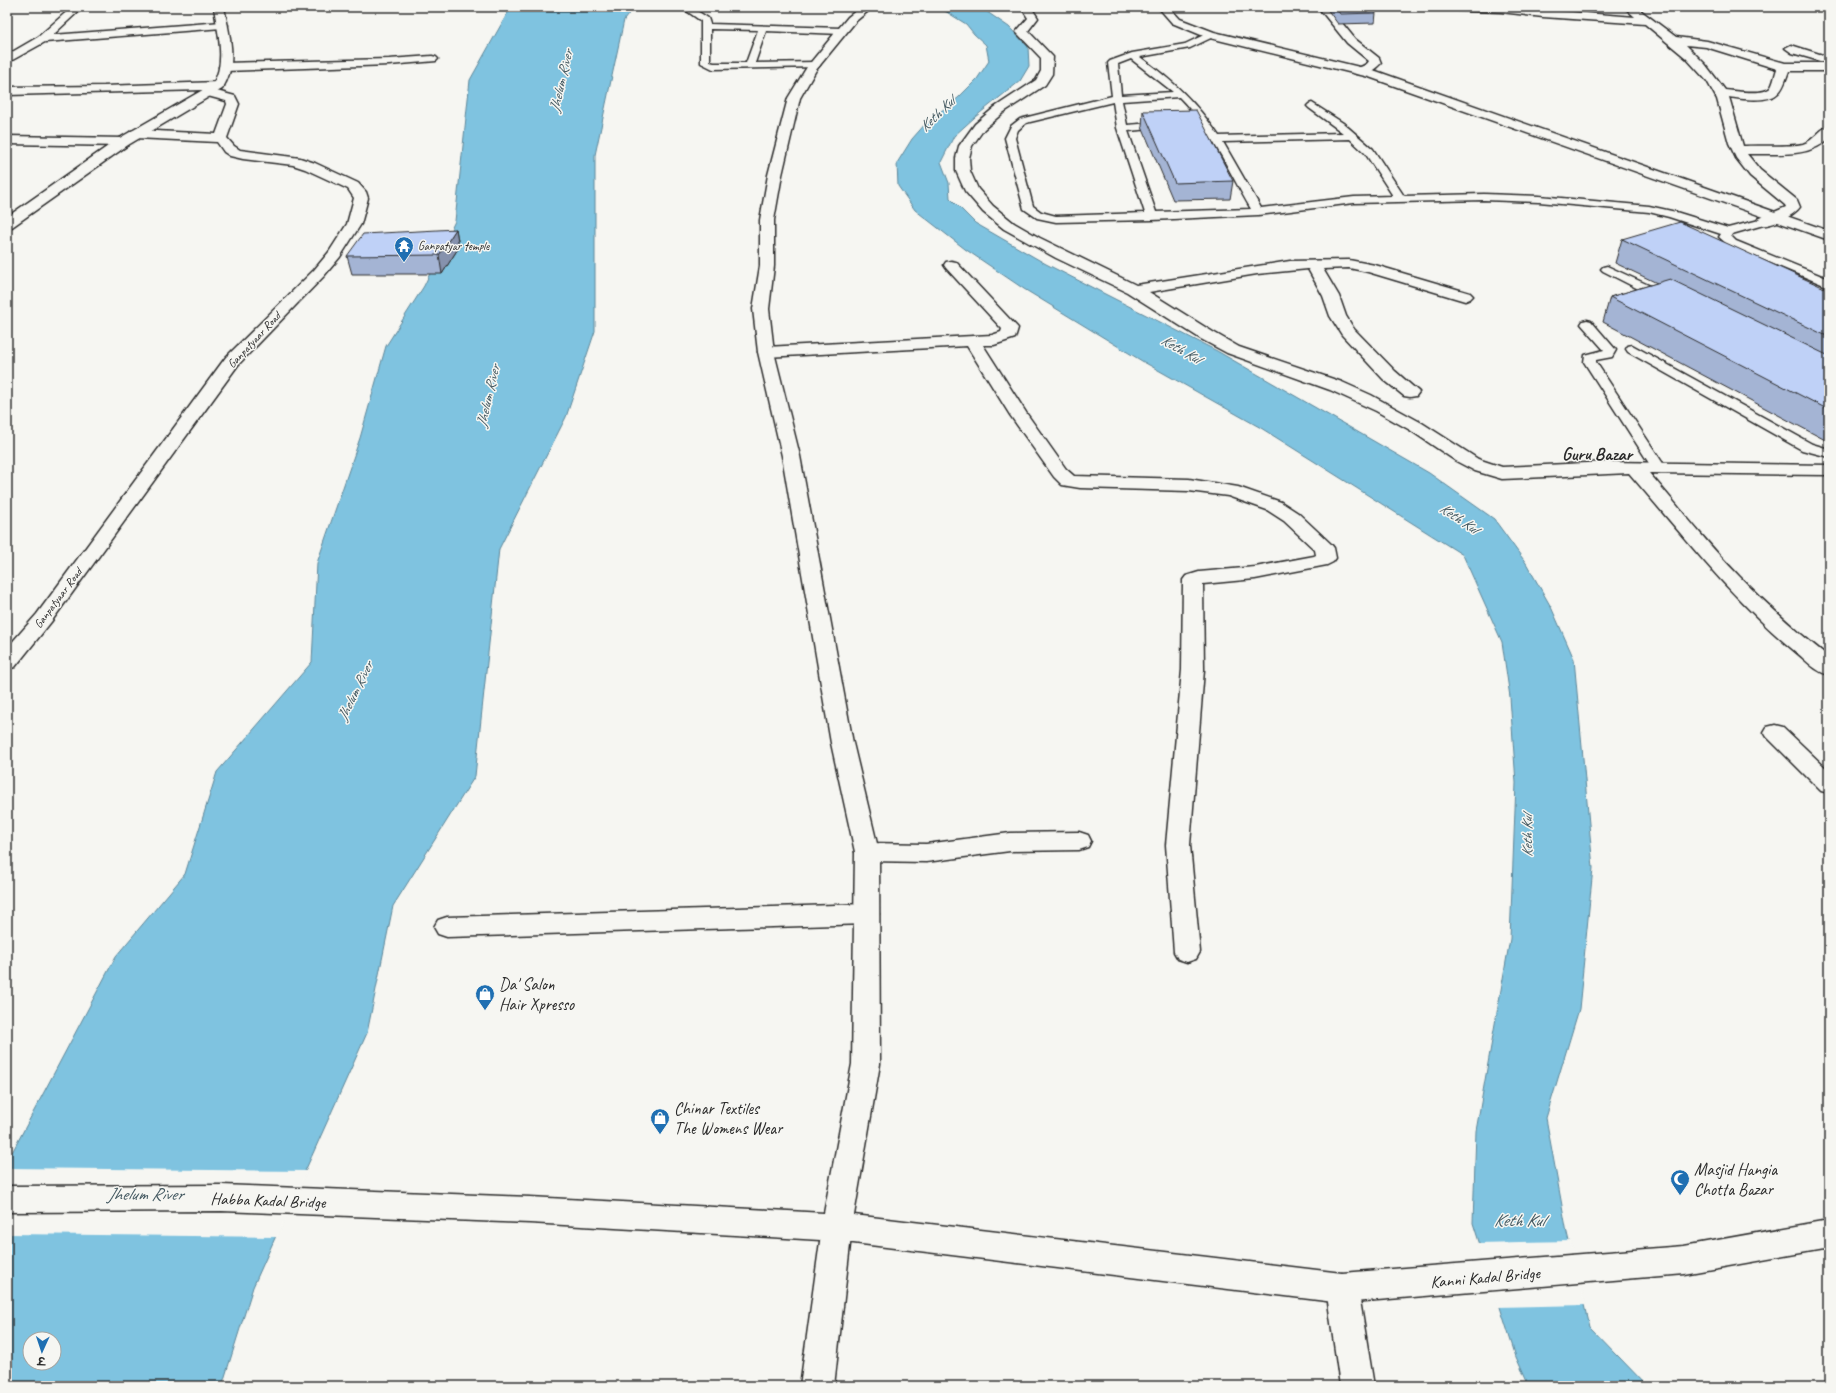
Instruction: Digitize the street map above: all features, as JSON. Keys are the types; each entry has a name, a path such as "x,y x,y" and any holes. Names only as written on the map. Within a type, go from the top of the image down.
{"street":[{"path":"7,60 42,39 78,7"},
{"path":"7,224 13,215 123,142 213,89 223,80 226,51 219,7"},
{"path":"817,1386 837,1227 866,1064 867,852 842,743 791,456 766,352 761,309 767,266 767,220 775,175 794,98 815,65 841,31 852,18 868,7"},
{"path":"1026,7 1033,18 1032,22 1022,29 1022,32 1047,57 1047,70 1045,78 1034,88 993,114 969,138 962,149 961,160 963,173 969,189 980,203 995,216 1022,234 1133,290 1231,349 1290,372 1335,386 1384,408 1426,432 1469,462 1490,472 1634,467 1829,470"},
{"path":"1163,7 1176,21 1210,35 1292,54 1342,68 1360,71 1829,236"},
{"path":"1323,7 1351,41 1375,60 1375,63 1371,67 1360,71"},
{"path":"1442,7 1485,8 1543,14 1649,21"},
{"path":"1629,7 1691,55 1706,72 1721,93 1738,150 1750,169 1792,203 1793,207 1791,210 1763,222"},
{"path":"42,39 222,25"},
{"path":"1673,40 1707,44 1784,68 1829,68"},
{"path":"1822,47 1791,48 1796,51 1829,61"},
{"path":"225,67 389,62 432,59"},
{"path":"1342,68 1354,77 1829,246"},
{"path":"1721,93 1756,95 1771,93 1775,90 1784,68"},
{"path":"7,91 213,89 231,99 233,104 221,138 136,134"},
{"path":"1738,150 1804,148 1817,143 1829,130"},
{"name":"Ganpatyaar Road","path":"7,662 44,618 228,366 319,273 335,254 354,224 362,198 353,186 295,160 235,153 224,145 221,138"},
{"path":"7,140 123,142"},
{"path":"1133,290 1258,268 1313,264 1349,264 1370,268 1465,296"},
{"path":"1313,264 1331,296 1338,316 1348,332 1389,375 1410,392"},
{"path":"766,352 972,341 1003,338 1009,335 1010,328 952,265"},
{"path":"972,341 1018,415 1064,478 1080,482 1189,485 1231,491 1274,506 1291,517 1324,548 1326,558 1320,561 1255,573 1199,578 1194,580 1193,670 1178,845 1187,952"},
{"path":"1634,467 1671,509 1692,536 1752,601 1793,639 1829,668"},
{"path":"1775,732 1829,785"},
{"path":"867,852 926,854 1010,842 1079,841"},
{"path":"447,927 866,914"},
{"name":"Habba Kadal Bridge","path":"7,1199 222,1198 530,1210 837,1227"},
{"name":"Kanni Kadal Bridge","path":"837,1227 1342,1288 1399,1285 1684,1260 1829,1234"},
{"path":"1342,1288 1357,1386"}],"lane":[{"path":"685,7 704,20 706,26 706,63 708,65 815,65"},
{"path":"706,26 841,31"},
{"path":"749,66 763,28"},
{"path":"1152,217 1122,128 1113,62 1132,56 1187,46 1210,35"},
{"path":"1132,56 1181,94 1204,122 1258,212"},
{"path":"1181,94 1117,98 1023,121 1011,131 1010,138 1028,207 1033,213 1056,219 1152,217 1258,212 1354,200 1400,198 1539,198 1618,205 1672,214 1728,232 1763,222"},
{"path":"1312,106 1353,136 1369,151 1400,198"},
{"path":"1189,123 1204,122"},
{"path":"1122,128 1174,124"},
{"path":"1215,139 1353,136"},
{"path":"1728,232 1725,237 1732,244 1829,283"},
{"path":"1607,269 1671,301"},
{"path":"1587,324 1610,350 1608,354 1590,358 1590,362 1659,468"},
{"path":"1632,349 1807,446 1829,453"}],"water":[{"name":"Jhelum River","path":"511,7 634,7 624,20 595,155 595,331 566,417 499,549 475,776 393,906 367,1033 253,1287 222,1386 7,1386 7,1162 116,956 185,874 217,772 312,662 317,563 360,438 386,346 424,286 455,221 470,80"},
{"name":"Keth Kul","path":"934,7 980,7 1009,27 1028,47 1029,66 1020,81 954,136 941,162 949,183 950,198 975,223 1046,264 1217,351 1429,473 1494,519 1526,563 1551,607 1574,659 1593,868 1579,1009 1546,1118 1567,1233 1589,1326 1647,1386 1529,1386 1516,1357 1473,1223 1476,1131 1510,939 1516,783 1510,697 1502,642 1463,555 1261,428 1142,361 1024,289 965,249 915,210 898,186 897,163 912,139 927,122 958,98 977,79 989,61 986,45 966,24 945,11"}],"pier":[{"path":"7,1168 307,1171 277,1237 7,1234"},
{"path":"1571,1241 1586,1305 1498,1307 1478,1243"}],"building":[{"path":"1335,7 1371,7 1376,13 1340,14"},
{"path":"1196,110 1233,181 1175,183 1143,111"},
{"path":"1680,222 1829,290 1829,337 1622,239"},
{"path":"456,229 439,255 347,256 363,234"},
{"path":"1670,279 1829,356 1829,410 1610,297"}],"place":[{"name":"Ganpatyar temple","path":"404,263"},
{"name":"Da' Salon Hair Xpresso","path":"485,1011"},
{"name":"Chinar Textiles The Womens Wear","path":"660,1135"},
{"name":"Masjid Hangia Chotta Bazar","path":"1680,1196"}],"district":[{"name":"Guru Bazar","path":"1597,454"}]}
